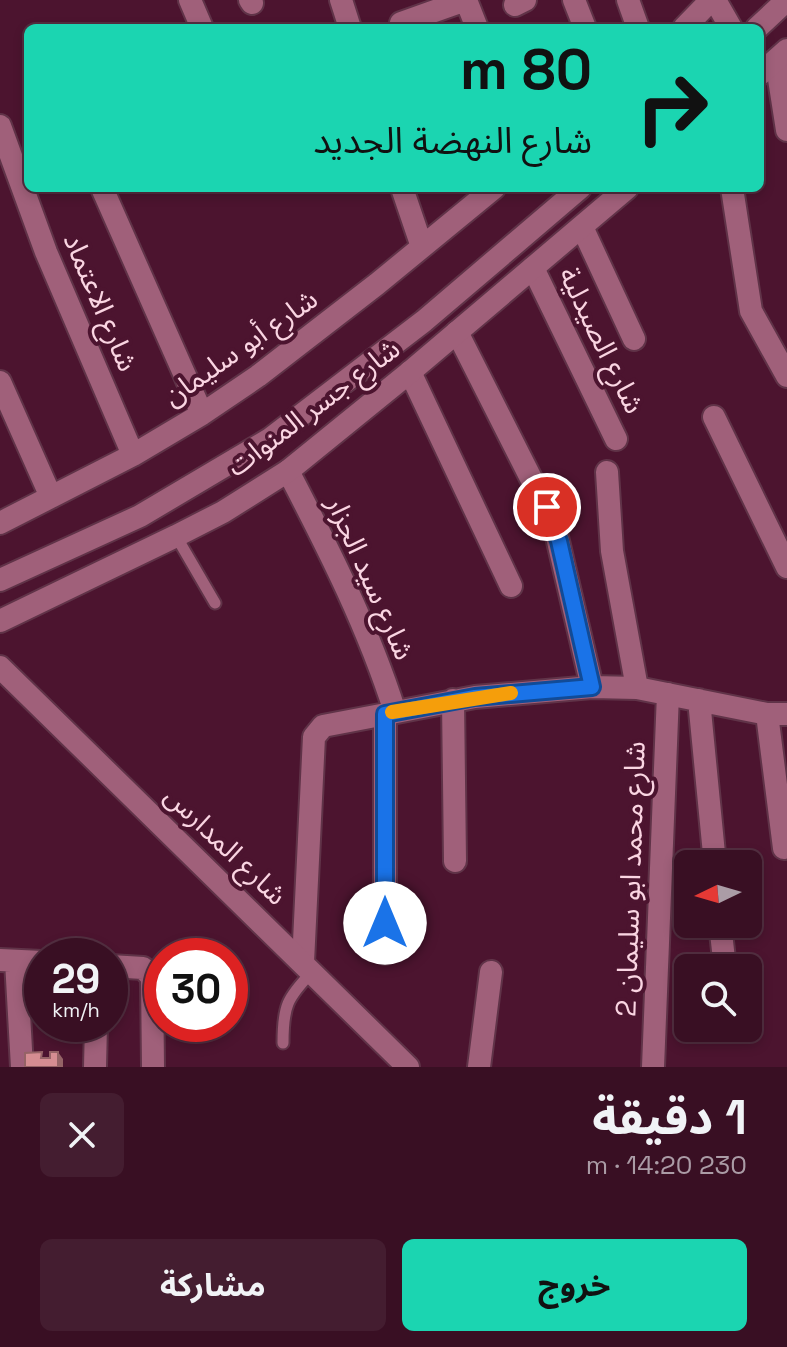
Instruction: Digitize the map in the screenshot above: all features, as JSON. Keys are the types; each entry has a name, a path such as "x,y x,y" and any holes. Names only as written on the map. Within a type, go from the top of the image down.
{"street":[{"path":"190,0 200,24"},
{"path":"341,0 349,24"},
{"path":"401,23 466,0 475,24"},
{"path":"574,0 583,24"},
{"path":"628,0 637,24"},
{"path":"688,24 713,0 728,24"},
{"path":"761,24 787,0"},
{"path":"774,61 787,130"},
{"name":"شارع الاعتماد","path":"0,126 24,192"},
{"name":"شارع الاعتماد","path":"24,192 46,252 133,455"},
{"path":"104,192 202,414"},
{"path":"403,192 422,247"},
{"name":"شارع أبو سليمان","path":"0,523 133,455 202,414 258,376 489,192"},
{"name":"شارع جسر المنوات","path":"0,580 140,516 270,439 424,321 575,192"},
{"name":"شارع جسر المنوات","path":"0,621 223,512 288,471 622,192"},
{"path":"733,192 751,311 757,327 787,376"},
{"path":"582,227 634,339"},
{"name":"شارع الصيدلية","path":"533,268 616,439"},
{"path":"457,332 554,524 592,687"},
{"path":"410,372 511,586"},
{"path":"0,382 51,497"},
{"path":"714,417 787,567"},
{"name":"شارع سيد الجزار","path":"288,471 351,594 378,660 390,713 385,953"},
{"path":"607,472 612,551 637,688"},
{"name":"شارع المدارس","path":"0,667 408,1067"},
{"path":"308,967 314,737 323,726 330,724 453,700 592,687 637,688 777,714 784,848"},
{"name":"شارع محمد ابو سليمان 2","path":"653,1067 668,694"},
{"path":"453,700 455,861"},
{"path":"699,700 714,850"},
{"path":"8,960 22,1067"},
{"path":"128,967 143,968 152,977 153,1067"},
{"path":"479,1067 491,972"},
{"path":"95,1067 96,1042"}],"lane":[{"path":"176,536 215,603"},
{"path":"283,1043 285,1006 308,967"}],"building":[{"path":"42,1052 41,1058 50,1058 50,1052 58,1052 58,1067 25,1067 25,1053"}],"slow traffic":[{"path":"392,712 511,693"}],"route":[{"path":"385,923 385,714 475,697 592,687 559,541 547,507"}]}
